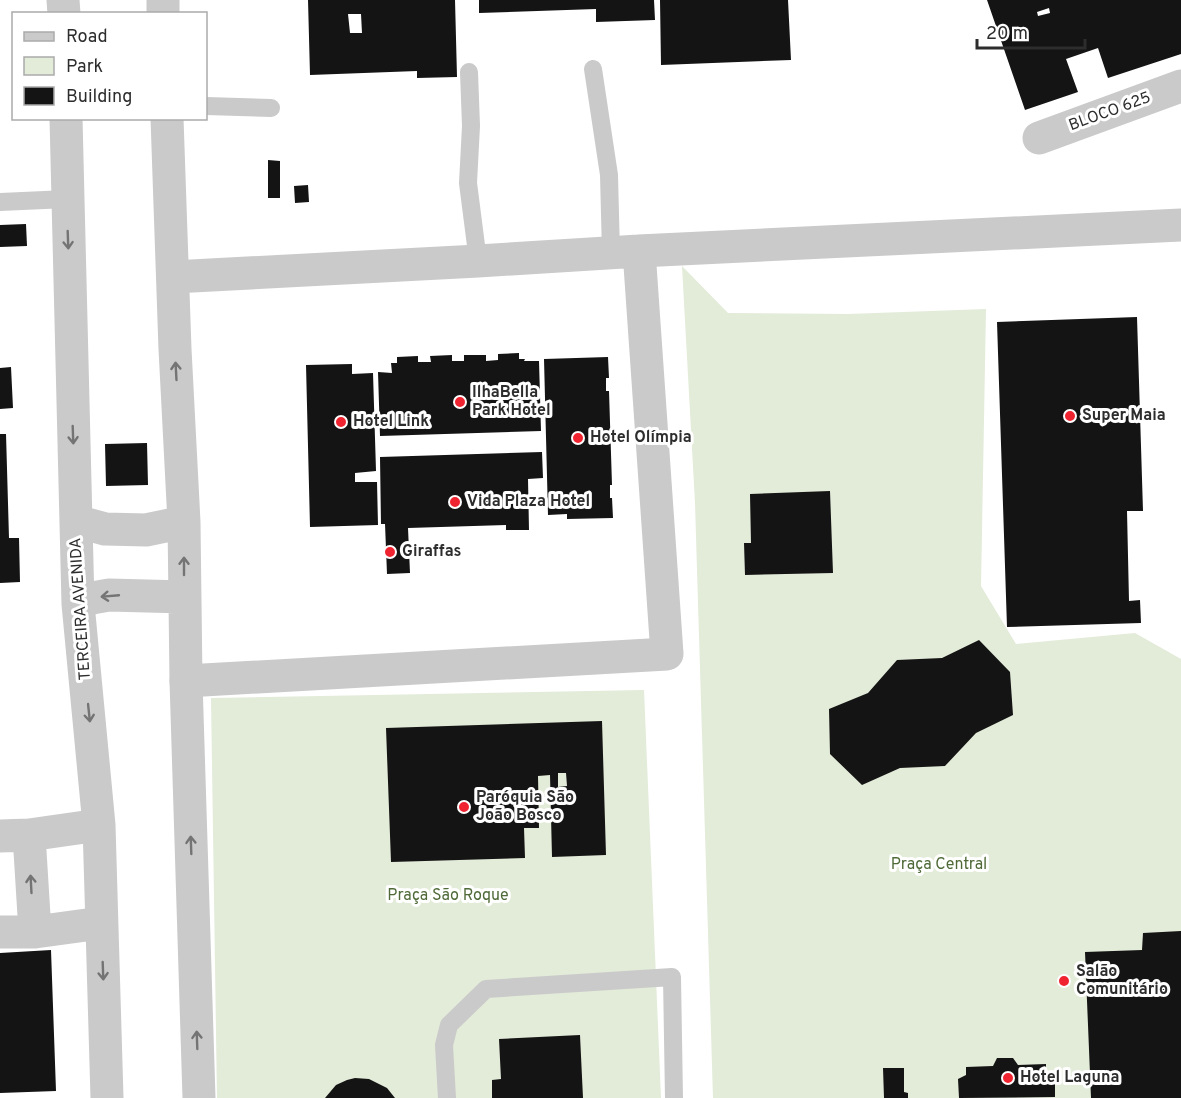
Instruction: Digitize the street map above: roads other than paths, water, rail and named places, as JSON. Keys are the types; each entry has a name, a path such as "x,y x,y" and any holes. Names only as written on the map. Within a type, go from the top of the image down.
{"street":[{"name":"BLOCO 625","path":"1039,138 1181,86"},
{"name":"TERCEIRA AVENIDA","path":"66,120 78,604 99,825 107,1098"},
{"path":"167,120 184,522 186,681 199,1098"},
{"path":"173,277 1181,225"},
{"path":"186,681 667,654 625,252"},
{"path":"76,521 105,528 146,530 184,522"},
{"path":"78,604 92,598 109,595 184,597"},
{"path":"35,932 14,835 99,825"},
{"path":"0,932 35,932 101,923"}],"lane":[{"path":"593,69 609,175 625,252"},
{"path":"469,72 471,126 468,183 478,261"},
{"path":"207,106 271,108"},
{"path":"0,202 67,199"},
{"path":"447,1098 444,1045 449,1025 486,989 672,976 674,1098"}],"place":[{"name":"IlhaBella Park Hotel","path":"460,402"},
{"name":"Super Maia","path":"1070,416"},
{"name":"Hotel Link","path":"341,422"},
{"name":"Hotel Olímpia","path":"578,438"},
{"name":"Vida Plaza Hotel","path":"455,502"},
{"name":"Giraffas","path":"390,552"},
{"name":"Paróquia São João Bosco","path":"464,807"},
{"name":"Salão Comunitário","path":"1064,981"},
{"name":"Hotel Laguna","path":"1008,1078"}],"park label":[{"name":"Praça Central","path":"939,865"},
{"name":"Praça São Roque","path":"448,896"}]}
